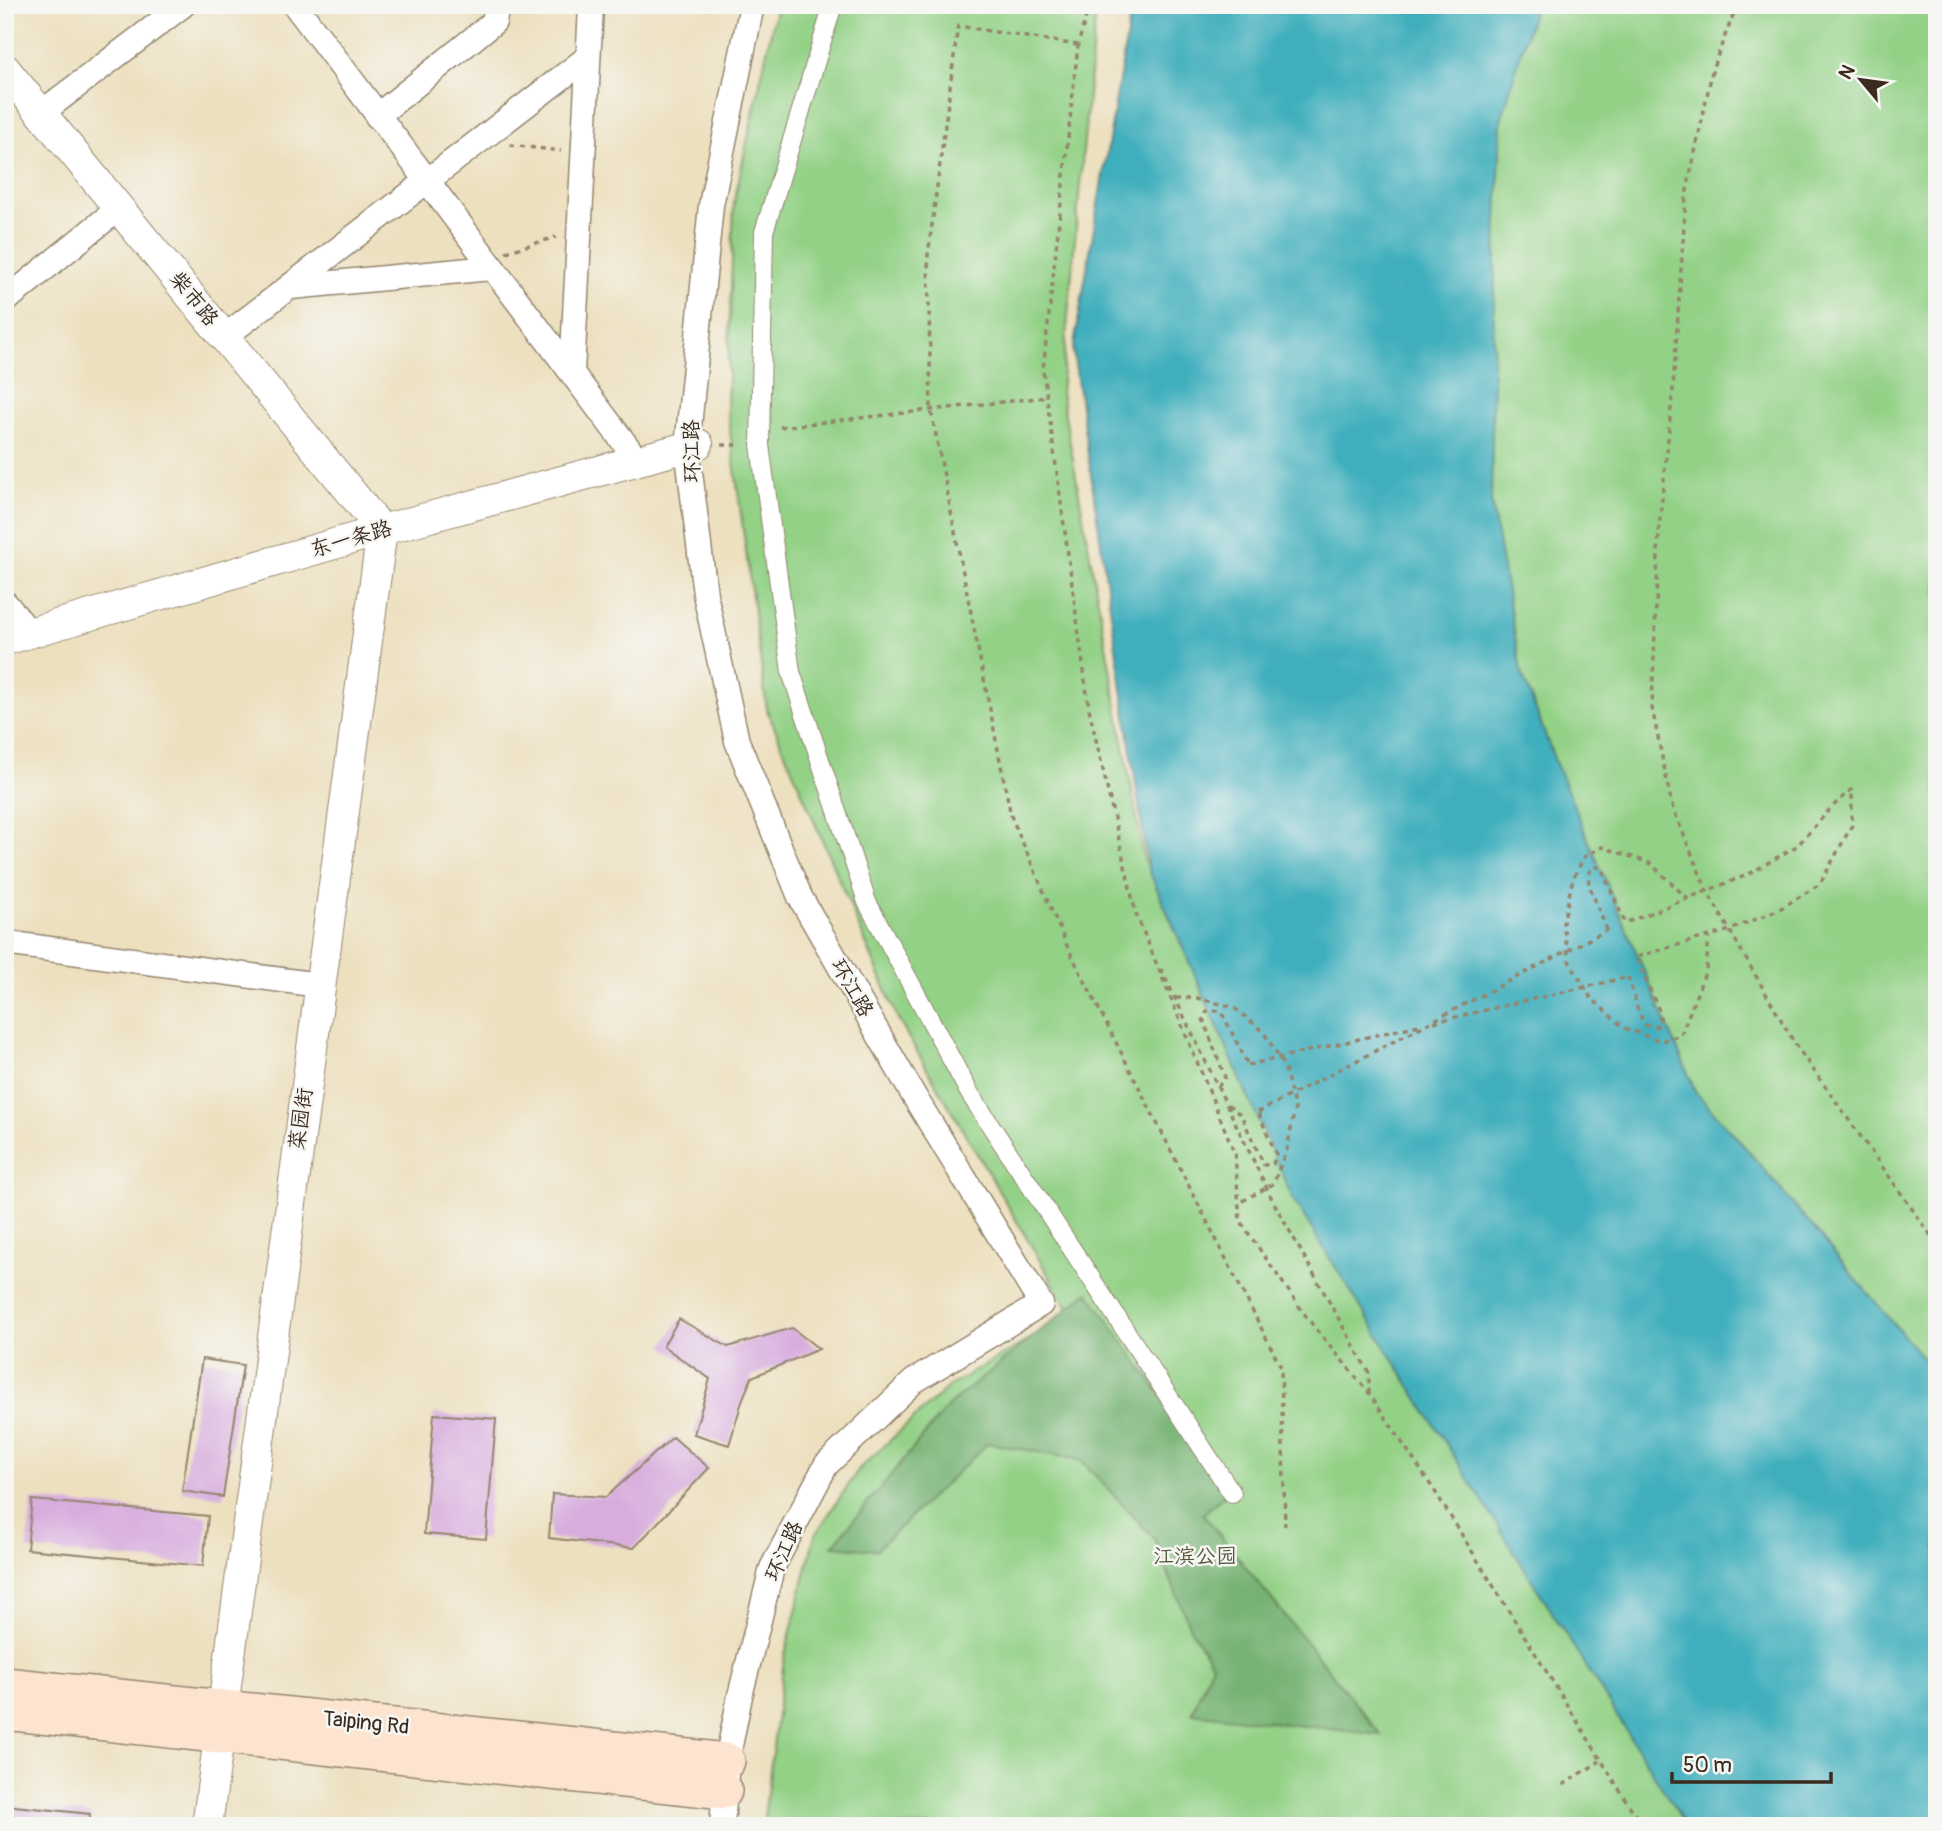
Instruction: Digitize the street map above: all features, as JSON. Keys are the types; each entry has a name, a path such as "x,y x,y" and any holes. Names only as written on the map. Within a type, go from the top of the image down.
{"main road":[{"name":"Taiping Rd","path":"5,1685 220,1722"},
{"name":"Taiping Rd","path":"5,1712 220,1722 726,1776"}],"street":[{"path":"41,113 183,5"},
{"path":"295,5 638,460"},
{"path":"377,116 495,22 497,5"},
{"name":"环江路","path":"722,1826 726,1776 740,1696 772,1568 826,1465 914,1381 1041,1304 914,1096 800,897 737,741 705,594 693,446 711,205 751,5"},
{"path":"833,5 764,232 760,437 791,672 867,902 970,1094 1232,1493"},
{"path":"572,373 591,7"},
{"path":"224,337 587,58"},
{"name":"柴市路","path":"5,69 382,530"},
{"path":"5,301 119,208"},
{"path":"290,287 488,263"},
{"name":"东一条路","path":"18,636 382,530 693,446"},
{"name":"菜园街","path":"207,1826 382,530"},
{"path":"5,603 18,636"},
{"path":"5,943 319,985"}],"path":[{"path":"1089,5 1078,45 1042,370 1089,709 1136,914 1273,1201 1369,1373 1369,1393"},
{"path":"1737,5 1713,66 1686,195 1673,389 1659,528 1652,708 1672,806 1707,891 1795,1044 1937,1244"},
{"path":"1078,45 958,26 928,255 931,410 1012,816 1068,948 1281,1367 1285,1526"},
{"path":"480,141 583,154"},
{"path":"488,263 579,230"},
{"path":"693,446 931,410 1046,397"},
{"path":"1218,1087 1226,1077 1203,1019 1207,1011 1221,1011 1248,1065 1429,1023 1628,977 1639,1014 1646,1025 1656,1027 1660,1023 1660,1013 1636,957 1730,930 1778,910 1819,884 1852,825 1852,789 1797,846 1747,876 1625,923 1602,869 1594,866 1588,874 1589,885 1607,930 1429,1023 1258,1112 1276,1154 1273,1164 1264,1165 1241,1115 1226,1104"},
{"path":"1688,899 1650,863 1602,847 1585,856 1573,878 1563,923 1569,961 1591,998 1625,1028 1661,1041 1681,1035 1706,970 1709,936"},
{"path":"1144,932 1235,1154 1240,1221 1308,1319 1369,1393 1436,1493 1642,1826"},
{"path":"1171,998 1198,998 1233,1007 1263,1031 1285,1068 1295,1109 1287,1149 1273,1184 1239,1203"},
{"path":"1563,1785 1600,1761"}],"green space":[{"name":"江滨公园","path":"777,5 1101,5 1095,20 1061,393 1144,859 1293,1199 1686,1826 763,1826 784,1659 815,1535 859,1469 949,1386 1072,1315 899,1021 767,710 727,408 734,202"},
{"path":"1535,5 1937,5 1937,1375 1696,1093 1558,769 1521,671 1491,502 1494,301 1501,120"},
{"path":"1088,1292 1229,1491 1203,1514 1381,1735 1192,1713 1212,1664 1190,1628 1154,1538 1081,1460 988,1443 876,1550 832,1546 949,1405"}],"water":[{"path":"1132,5 1535,5 1501,120 1494,301 1491,502 1521,671 1558,769 1696,1093 1937,1375 1937,1826 1686,1826 1293,1199 1148,868 1073,351"}],"building":[{"path":"679,1319 728,1347 792,1328 819,1349 752,1377 729,1445 694,1434 710,1379 663,1346"},
{"path":"202,1359 243,1365 223,1497 182,1491"},
{"path":"434,1414 496,1419 486,1539 424,1534"},
{"path":"673,1437 709,1468 634,1548 549,1538 552,1494 606,1497"},
{"path":"32,1500 208,1516 203,1566 27,1549"},
{"path":"5,1805 90,1814 89,1826 5,1826"}]}
